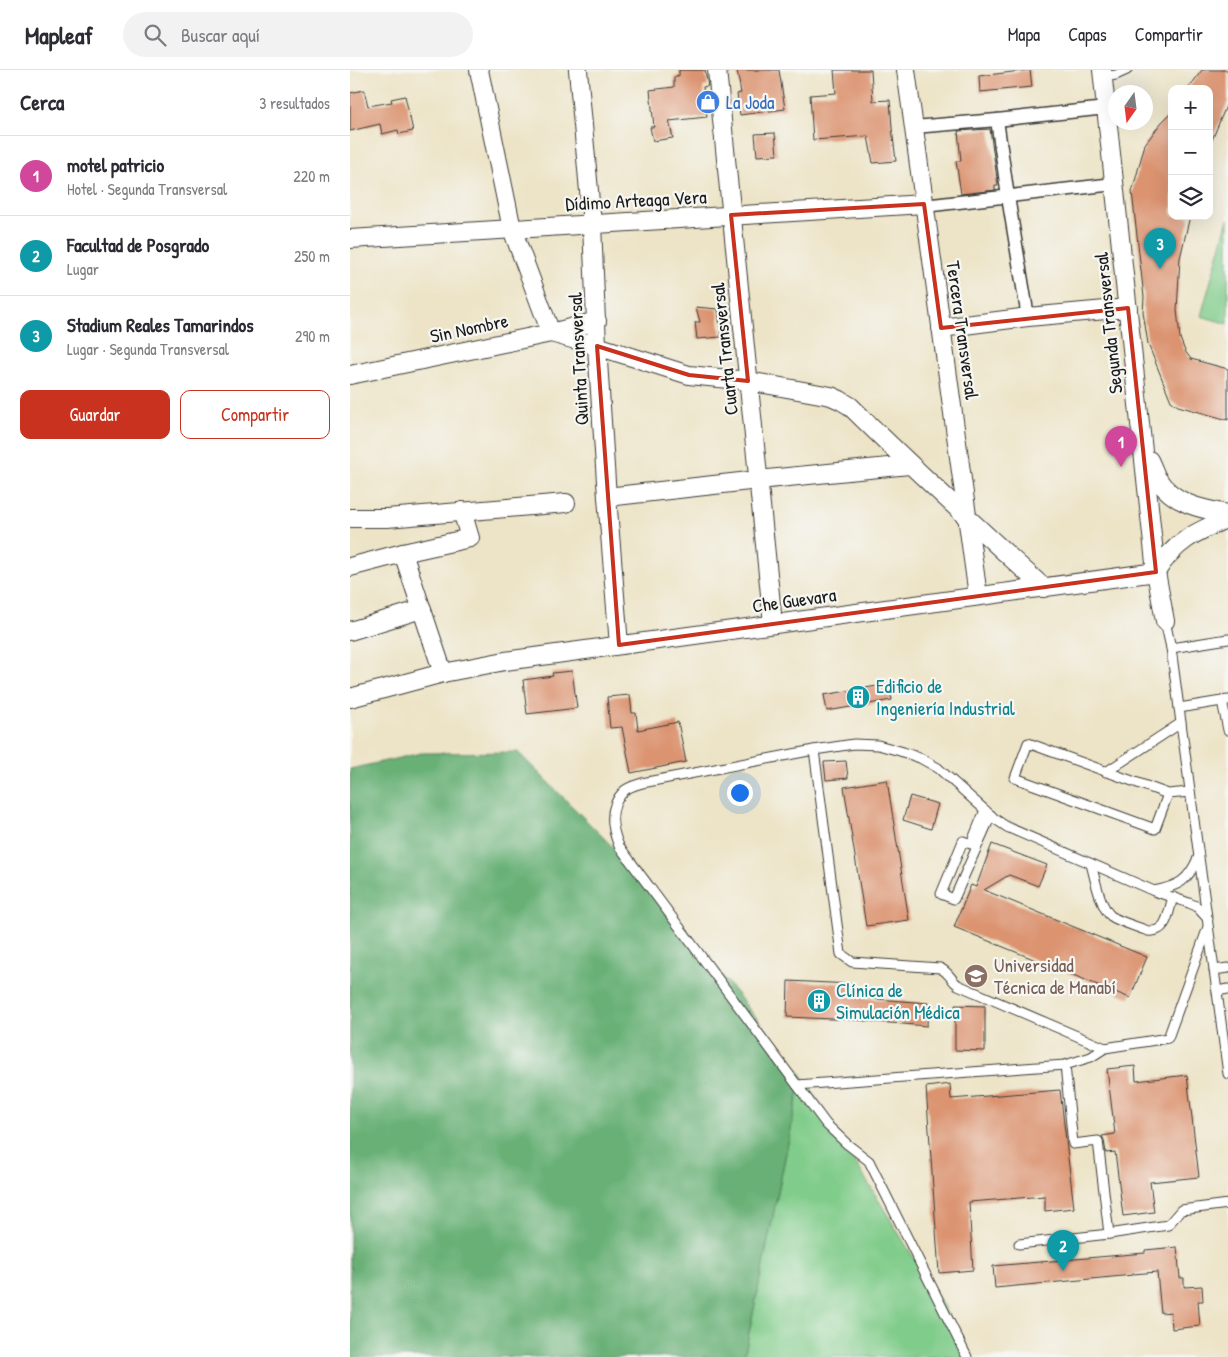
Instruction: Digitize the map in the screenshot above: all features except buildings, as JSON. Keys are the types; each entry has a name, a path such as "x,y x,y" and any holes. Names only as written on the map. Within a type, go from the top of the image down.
{"street":[{"path":"479,70 512,229 551,333 689,376 748,381 831,396 840,400 850,406 909,465 1044,588"},
{"name":"Quinta Transversal","path":"578,70 592,224 597,346 619,645"},
{"name":"Cuarta Transversal","path":"717,70 772,624"},
{"name":"Tercera Transversal","path":"906,70 978,596"},
{"name":"Segunda Transversal","path":"1103,73 1156,572"},
{"path":"914,127 1106,108"},
{"path":"997,120 1028,317"},
{"path":"924,205 1114,184"},
{"name":"Dídimo Arteaga Vera","path":"350,238 924,205"},
{"path":"941,328 1028,317 1128,308"},
{"name":"Sin Nombre","path":"350,374 551,333 597,321"},
{"path":"1144,447 1157,477 1166,490 1183,502 1200,509 1228,514"},
{"path":"607,498 909,465"},
{"path":"350,518 387,518 566,503"},
{"path":"350,567 470,538 462,511"},
{"path":"1165,621 1156,572 1164,560 1186,539 1228,518"},
{"path":"403,553 442,673"},
{"name":"Che Guevara","path":"350,698 442,673 505,661 1156,572"},
{"path":"350,631 422,609"}],"lane":[{"path":"1103,73 1116,75 1127,70"},
{"path":"1165,621 1171,648 1228,1074"},
{"path":"1171,648 1228,639"},
{"path":"1179,708 1225,701 1228,730"},
{"path":"1106,772 1181,723"},
{"path":"1168,794 1155,829 1015,778 1028,743 1168,794 1190,792"},
{"path":"967,1357 869,1161 826,1124 619,846 614,834 612,818 616,803 625,790 642,782 814,750 854,744 878,745 920,758 938,768 988,813 1007,827 1154,891 1196,906 1208,923"},
{"path":"814,750 841,954 852,962 940,968 947,971 958,985 1105,1048"},
{"path":"988,813 954,899 941,894 963,841 971,844 988,813"},
{"path":"1154,891 1167,889 1188,877 1199,856"},
{"path":"1091,864 1103,904 1106,911 1112,917 1155,932 1164,925 1172,897"},
{"path":"797,1085 1065,1065 1091,1057 1105,1048 1168,1038 1208,923"},
{"path":"1214,970 1228,968"},
{"path":"1217,991 1228,989"},
{"path":"1065,1065 1072,1144 1098,1141 1109,1234"},
{"path":"1020,1244 1168,1225 1181,1210 1228,1204"}],"highlighted area":[{"path":"924,204 941,328 1128,308 1156,572 619,645 597,346 689,375 748,381 731,215"}],"green space":[{"path":"1228,219 1228,324 1201,316"},
{"path":"518,752 644,878 802,1075 744,1357 350,1357 350,769 421,753"},
{"path":"802,1075 945,1309 964,1357 744,1357"}],"place":[{"name":"La Joda","path":"708,102"},
{"name":"Stadium Reales Tamarindos","path":"1160,269"},
{"name":"motel patricio","path":"1121,467"},
{"name":"Edificio de Ingeniería Industrial","path":"858,697"},
{"name":"Universidad Técnica de Manabí","path":"976,976"},
{"name":"Clínica de Simulación Médica","path":"819,1001"},
{"name":"Facultad de Posgrado","path":"1063,1271"}]}
